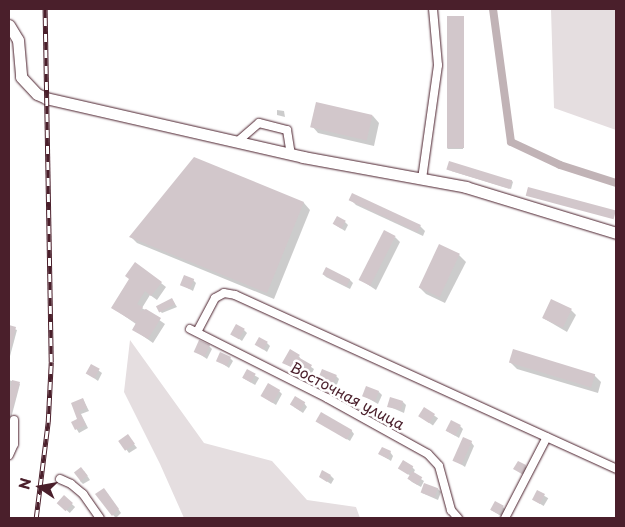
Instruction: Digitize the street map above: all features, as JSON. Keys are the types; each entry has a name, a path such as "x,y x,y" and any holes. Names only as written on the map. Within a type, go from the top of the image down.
{"main road":[{"path":"9,24 18,40 21,77 36,94 50,99 290,154 466,187 616,233"}],"street":[{"path":"422,178 438,65 433,9"},
{"path":"236,142 259,123 287,130 290,154"},
{"name":"Восточная улица","path":"458,518 451,510 439,466 428,454 327,398 194,330 214,298 224,293 235,295 547,437"},
{"path":"9,455 14,444 14,420"},
{"path":"505,518 547,437 616,469"},
{"path":"60,479 71,484 83,494 100,518"}],"shaded area":[{"path":"551,9 616,9 616,130 554,108"},
{"path":"130,340 204,443 272,461 307,500 356,507 360,518 184,518 160,464 124,392"}],"building":[{"path":"447,16 464,16 464,148 447,148"},
{"path":"316,102 373,115 367,140 310,127"},
{"path":"194,157 304,202 267,293 129,237"},
{"path":"449,161 512,180 509,189 446,170"},
{"path":"528,187 616,211 614,219 526,196"},
{"path":"352,193 421,225 417,232 349,200"},
{"path":"337,216 346,221 341,229 333,224"},
{"path":"384,230 396,236 370,286 359,280"},
{"path":"439,244 460,254 440,297 419,288"},
{"path":"135,262 162,282 151,296 145,291 137,304 143,307 140,311 146,309 161,318 148,339 132,330 136,323 111,308 129,279 125,276"},
{"path":"326,267 350,279 346,286 322,274"},
{"path":"184,275 194,279 190,289 180,285"},
{"path":"172,298 175,304 159,312 156,306"},
{"path":"551,299 572,309 563,328 542,318"},
{"path":"236,324 245,329 239,339 230,334"},
{"path":"9,325 16,327 11,348 9,348"},
{"path":"259,337 268,342 263,350 255,345"},
{"path":"199,340 210,345 205,357 194,352"},
{"path":"290,349 300,355 298,357 312,365 307,374 282,363"},
{"path":"513,349 595,374 591,388 509,362"},
{"path":"220,352 231,357 227,366 216,361"},
{"path":"91,364 100,369 94,378 86,374"},
{"path":"247,369 256,374 251,383 242,378"},
{"path":"322,369 337,375 333,385 318,379"},
{"path":"12,380 20,382 11,415 9,414 9,394"},
{"path":"268,383 280,390 273,403 260,396"},
{"path":"366,386 379,391 375,401 362,396"},
{"path":"295,396 305,402 300,411 290,405"},
{"path":"390,397 403,401 401,410 387,407"},
{"path":"83,398 87,408 79,411 86,425 75,430 71,422 77,419 71,403"},
{"path":"424,407 435,414 429,423 418,416"},
{"path":"321,412 352,430 347,440 316,422"},
{"path":"451,420 461,425 455,436 446,431"},
{"path":"128,434 135,444 125,451 118,441"},
{"path":"463,437 472,441 462,465 452,461"},
{"path":"382,447 391,451 388,459 378,454"},
{"path":"403,460 413,466 408,475 398,469"},
{"path":"518,461 526,465 522,474 513,469"},
{"path":"81,467 88,476 81,481 74,473"},
{"path":"322,470 331,475 327,482 319,477"},
{"path":"412,471 422,477 418,485 407,479"},
{"path":"424,483 438,488 435,498 421,492"},
{"path":"104,488 119,509 112,516 95,494"},
{"path":"537,490 545,494 540,504 532,500"},
{"path":"64,495 73,503 66,511 57,503"},
{"path":"495,501 504,506 499,515 490,510"}],"waterway":[{"path":"493,9 511,142 560,165 616,183"}],"railway":[{"path":"36,518 48,422 51,362 45,9"}]}
